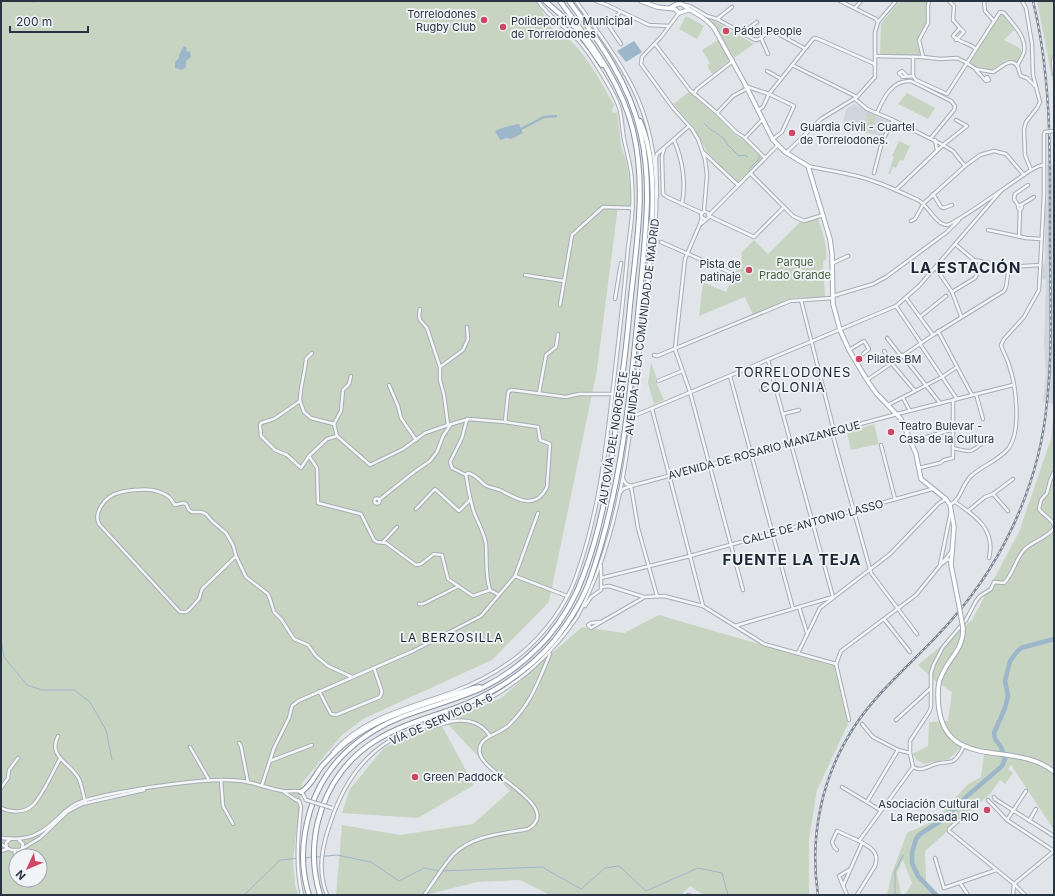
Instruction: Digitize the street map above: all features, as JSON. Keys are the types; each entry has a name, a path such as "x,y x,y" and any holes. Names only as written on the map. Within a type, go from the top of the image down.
{"highway":[{"path":"545,1 576,28 618,88"},
{"name":"AUTOVÍA DEL NOROESTE","path":"309,895 304,873 303,854 306,823 320,786 340,757 359,740 380,726 484,687 509,672 529,656 547,638 575,596 593,546 613,454 627,339 640,205 640,179 638,156 633,129 618,88 591,44 560,1"},
{"name":"AUTOVÍA DEL NOROESTE","path":"320,895 314,868 315,832 321,808 340,773 365,748 385,735 470,702 514,678 534,661 553,642 568,622 582,598 590,578 608,514 621,453 637,324 646,223 647,178 642,136 633,105 614,67 569,1"},
{"path":"633,105 643,129 649,152 651,171 651,224 648,285"},
{"path":"299,792 308,787 322,766 334,754 348,741 367,728 404,712 474,688 484,687"}],"main road":[{"path":"641,1 657,7 675,8 678,4 683,5 709,22 733,61 772,140 786,153 808,166 830,239 833,263 833,297 840,330 849,350 867,380 901,419 916,454 922,479 946,499 950,505 954,527 951,561 952,574 963,628 962,638 957,651 940,678 938,700 940,713 946,728 954,738 964,746 976,751 1041,763 1054,772"},
{"path":"675,8 679,13 683,5"}],"street":[{"name":"AVENIDA DE LA COMUNIDAD DE MADRID","path":"299,792 307,786 336,748 356,731 381,717 457,690 487,676 523,652 536,639 558,611 576,577 600,487 604,463 633,208 631,167 625,144 619,107 615,97 586,50 550,16 538,1"},
{"name":"AVENIDA DE LA COMUNIDAD DE MADRID","path":"576,1 602,37 633,88 646,123 652,151 655,176 655,235 623,479 602,558 588,597 577,618"},
{"path":"596,1 649,25 670,26"},
{"path":"840,1 876,19 878,22"},
{"path":"855,8 861,1"},
{"path":"786,153 821,119 856,98 875,76 875,32 878,22 896,1"},
{"path":"923,57 919,40 928,23 929,1"},
{"path":"949,1 954,6 953,20 964,32 956,40"},
{"path":"984,1 985,11 994,21"},
{"path":"1022,1 1026,8 1032,44 1033,75 1039,98 1039,105 1026,122 1024,129 1025,155 1031,170"},
{"path":"683,5 690,6 707,16 717,19 755,40 761,38 768,32 773,31 804,48"},
{"path":"717,19 732,7"},
{"path":"620,12 609,26 620,44"},
{"path":"913,57 913,76 916,80 947,94 999,13 1002,12 1022,38 1024,50 1017,66"},
{"path":"679,13 655,44 642,57 641,64 673,108 690,126 698,139 703,152 707,175 707,190 700,224 686,253 675,349 690,392 743,590"},
{"path":"742,33 757,22"},
{"path":"960,28 953,34 956,40 958,42 972,45 976,49"},
{"path":"761,38 768,54"},
{"path":"757,110 763,107 769,94 812,39 816,38 875,64"},
{"path":"655,44 694,94 766,158"},
{"path":"876,56 923,57 940,59 957,58 976,69 985,79"},
{"path":"1054,57 1054,74"},
{"path":"694,94 697,89 733,61"},
{"path":"976,69 996,71 1008,62 1012,63 1017,66 1021,76 1027,78 1035,86"},
{"path":"792,65 856,98 867,109 877,112 933,139 953,151 965,166"},
{"path":"980,74 983,70"},
{"path":"767,71 781,79"},
{"path":"907,76 913,76"},
{"path":"877,112 882,101 893,85 905,80 911,81 951,101 955,106 954,110 933,139"},
{"path":"716,113 733,96 746,88 769,94 794,106 782,132 772,140"},
{"path":"745,138 762,120"},
{"path":"874,173 882,142 893,120"},
{"path":"896,190 937,150 967,126 956,120"},
{"path":"655,208 657,195 657,154 690,126"},
{"path":"950,505 955,502 970,477 1008,448 1013,437 1017,408 1010,366 1001,345 1004,338 1024,317 1039,290 1044,194 1044,134 1046,132 1054,131"},
{"path":"933,139 937,150"},
{"path":"674,140 681,158 684,175 682,204"},
{"path":"700,224 707,219 709,215 777,146"},
{"path":"665,147 662,156 662,192 664,196 703,212 754,237 784,207"},
{"path":"911,221 915,219 924,203 933,194 980,155 991,151 1006,154 1024,175"},
{"path":"703,152 738,185"},
{"path":"808,166 872,180 896,190 924,203 937,221 946,225 965,215 1031,170 1044,165"},
{"path":"750,173 793,216 804,221 823,214"},
{"path":"1019,237 1020,206 1014,199 1015,194 1028,185"},
{"path":"631,419 636,415 896,306 906,298 935,267 1000,192"},
{"path":"933,194 941,207 944,208 952,205"},
{"path":"1020,206 1034,198"},
{"path":"985,201 988,204 988,207"},
{"path":"560,305 572,235 603,207 633,208"},
{"path":"654,355 657,356 675,349 790,301 833,297 873,284 886,277 946,232 965,215"},
{"path":"946,225 946,232"},
{"path":"988,230 1019,237 1041,239"},
{"path":"661,242 736,276"},
{"path":"955,244 972,259 980,261 1009,266 1040,265"},
{"path":"833,263 848,256"},
{"path":"952,292 974,278 977,274 980,261"},
{"path":"615,299 621,263"},
{"path":"867,380 938,331 1006,289 1009,266"},
{"path":"935,267 952,292 961,316"},
{"name":"AVENIDA DE LA COMUNIDAD DE MADRID","path":"620,271 626,272"},
{"path":"525,275 564,280"},
{"path":"920,317 946,296"},
{"path":"906,298 933,335"},
{"path":"801,300 833,431 870,570 917,634"},
{"path":"896,306 957,399"},
{"path":"379,500 430,461 437,452 450,424 440,380 440,367 434,344 428,328 420,320 420,309"},
{"path":"440,367 463,350 468,339 467,327"},
{"path":"938,331 972,395"},
{"path":"539,393 546,355 556,347 558,334"},
{"path":"887,338 940,403"},
{"path":"849,350 864,341 868,349 863,354"},
{"path":"884,350 915,391"},
{"path":"312,353 306,359 300,401 304,412 311,418 334,424"},
{"path":"768,360 833,597"},
{"path":"888,405 926,386 957,367"},
{"path":"658,381 682,370"},
{"path":"351,376 349,384 343,390 341,411 334,424 336,436 370,465 403,449 425,433 467,419 505,422 538,427 540,440 550,444 547,487 545,492 530,502 518,500 497,489 485,485 474,474 468,473 466,475 452,468 450,462 462,438 467,419"},
{"path":"730,376 793,609"},
{"path":"389,385 398,406 401,418 416,440"},
{"name":"AVENIDA DE ROSARIO MANZANEQUE","path":"619,494 624,489 631,486 897,414 1013,385"},
{"path":"761,390 775,386"},
{"path":"505,422 509,391 512,390 566,396 579,394 612,394"},
{"path":"976,394 983,419"},
{"path":"903,398 910,411"},
{"path":"919,468 953,458 953,400"},
{"path":"300,401 274,418 261,422 261,436 275,450 287,454 301,468 309,456 327,439 336,436"},
{"path":"652,409 703,606"},
{"path":"783,414 799,410"},
{"path":"911,442 953,429"},
{"path":"953,448 969,452 986,440"},
{"path":"881,445 895,499"},
{"path":"309,456 317,468 318,503 361,514 374,540 377,542 383,542 416,565 421,564 434,554 442,555 448,580 473,596 490,590"},
{"path":"1054,472 1047,494 1041,500 1039,509 1053,522 1054,525"},
{"path":"466,475 470,500 486,544 488,582 490,590 499,595"},
{"path":"623,479 626,484 631,486 638,528 657,596"},
{"path":"968,510 1013,479"},
{"name":"CALLE DE ANTONIO LASSO","path":"601,578 690,556 932,488"},
{"path":"416,510 435,489 459,511 470,500"},
{"path":"236,556 202,589 199,599 189,610 180,612 99,524 97,520 97,513 110,496 117,492 153,490 168,496 175,505 183,503 186,504 192,512 201,512 206,514 226,533 249,580 268,594 274,612 281,619 294,639 312,648 316,656 328,666 352,677"},
{"path":"993,494 1008,511"},
{"path":"798,653 820,608 890,554 939,503 946,499"},
{"path":"955,502 968,510 985,527 991,543 989,558"},
{"path":"940,565 951,510"},
{"path":"262,785 274,748 289,718 292,706 298,701 319,691 413,651 481,616 515,576 538,513"},
{"path":"383,542 397,527"},
{"path":"859,841 880,810 913,767 910,753 910,741 931,707 931,672 940,652 966,620 980,596 991,589 994,582 1004,583 1009,578 1024,550 1049,534 1054,528"},
{"path":"849,720 836,664 839,654 844,648 916,595 936,572 952,550"},
{"path":"577,618 591,597 599,592 602,587 600,574 602,558"},
{"path":"940,565 948,559 951,561"},
{"path":"515,576 567,596"},
{"path":"419,604 423,604 459,586"},
{"path":"602,587 609,586 644,597 668,596 703,606 764,644 836,664"},
{"path":"600,622 644,597"},
{"path":"735,626 833,597"},
{"path":"799,607 807,633"},
{"name":"VÍA DE SERVICIO A-6","path":"327,895 321,874 321,858 333,813 349,780 371,755 390,741 419,727 470,708 516,682 551,652 577,618"},
{"path":"884,619 910,652"},
{"path":"424,895 454,855 475,841 487,836 528,829 534,826 538,820 538,813 535,806 517,789 489,768 481,758 480,745 484,739 502,731 509,726 529,702 551,652"},
{"path":"319,691 331,714 336,715 380,696 382,692 374,668"},
{"path":"896,720 931,688"},
{"path":"419,727 436,726 454,721 463,721 476,723 483,727 490,736"},
{"path":"862,724 873,737 898,750 910,753"},
{"path":"58,736 54,743 56,753 79,779 85,801"},
{"path":"239,743 241,746 248,782"},
{"path":"270,761 312,746"},
{"path":"913,767 924,769 939,763 952,762 964,746"},
{"path":"190,747 209,780"},
{"path":"867,802 898,750"},
{"path":"1,788 8,778 9,770 18,758"},
{"path":"1,808 12,812 20,811 32,806 38,800 60,759"},
{"path":"1,838 18,839 33,837 48,829 73,806 85,801 120,792 158,786 221,780 248,782 284,791 299,792"},
{"path":"221,780 223,806 233,824"},
{"path":"24,848 40,838 74,807 158,786"},
{"path":"842,786 880,810"},
{"path":"284,791 296,800 302,799 332,808 338,802"},
{"path":"1007,820 1026,791"},
{"path":"294,798 294,794 299,792"},
{"path":"299,792 302,799 297,854 302,895"},
{"path":"994,797 1013,811 1054,836"},
{"path":"988,800 1007,820 1054,851 1014,884 1013,895"},
{"name":"VÍA DE SERVICIO A-6","path":"332,808 334,810 333,813"},
{"path":"1029,821 1036,809"},
{"path":"959,820 949,829 949,831 1014,884 1025,895"},
{"path":"837,850 832,842 837,831 859,841 876,854 877,860 875,866 857,895"},
{"path":"7,848 6,843 10,839"},
{"path":"18,839 23,844 22,848"},
{"path":"843,886 862,843"},
{"path":"1,844 7,848"},
{"path":"1,851 7,848"},
{"path":"935,858 944,888 997,870"},
{"path":"846,895 839,876 850,870"},
{"path":"960,883 968,895"}],"shaded area":[{"path":"854,104 890,121 883,137 842,127 846,109"},
{"path":"1047,165 1053,165 1054,189 1054,404 1043,402 1046,374 1044,344 1046,280 1042,279 1041,273 1042,265 1045,263 1044,222 1047,199"}],"green space":[{"path":"1,1 536,1 553,30 562,34 580,50 596,73 614,105 612,111 614,113 617,112 621,146 626,160 630,184 630,206 618,206 597,370 549,602 492,660 365,718 342,735 302,783 293,861 295,884 298,895 1,895"},
{"path":"902,1 928,1 926,25 917,41 921,54 918,56 880,55 881,24 897,4"},
{"path":"1037,1 1054,1 1054,88"},
{"path":"1002,14 1015,29 1004,40 1018,47 1022,51 1017,62 1007,60 992,70 975,66 970,62"},
{"path":"686,16 704,26 697,39 679,29"},
{"name":"Pádel People","path":"711,19 754,44 734,58"},
{"path":"718,40 729,59 712,74 707,65 710,63 702,50"},
{"path":"689,92 762,158 739,181 737,181 707,152 693,126 673,104"},
{"path":"907,93 935,108 928,119 898,104"},
{"path":"867,113 876,115 871,132 865,131 864,127"},
{"path":"899,141 910,146 903,161 900,160 896,168 893,167 890,174 888,174 894,157 892,156"},
{"name":"Parque Prado Grande","path":"818,218 826,249 826,260 823,261 825,297 792,298 753,315 745,297 699,316 703,282 726,292 732,279 736,281 739,274 735,272 742,257 741,253 754,240 768,254 800,222 804,223"},
{"path":"651,363 657,379 655,380 664,400 654,404 648,383"},
{"path":"1054,410 1054,830 1011,765 1008,769 1013,773 1005,784 1000,780 990,794 925,851 926,881 940,895 905,895 912,883 903,860 897,873 901,895 887,895 892,873 907,833 936,820 967,785 981,777 985,747 982,750 959,749 949,759 924,764 917,760 912,754 928,746 929,722 948,721 952,692 935,681 918,665 972,620 1019,532 1051,439"},
{"path":"874,424 879,444 851,450 847,433"},
{"path":"659,615 834,666 848,724 817,790 809,839 809,895 704,895 690,886 681,895 550,895 520,880 477,882 425,895 336,895 342,825 400,835 473,824 510,791 446,722 501,698 582,627 624,633"},
{"name":"Green Paddock","path":"442,726 474,785 418,818 342,813 350,789 383,749 414,732"}],"water":[{"path":"634,41 642,52 626,62 617,51"},
{"path":"184,46 187,48 186,50 188,52 190,51 191,57 186,61 186,67 182,70 175,68 175,62 179,58"},
{"path":"519,124 523,133 511,139 507,138 500,140 495,131 505,127"}],"waterway":[{"path":"33,2 41,1"},
{"path":"521,129 544,117 556,116"},
{"path":"704,123 723,138 739,156 744,155 748,157"},
{"path":"749,169 759,159 759,156"},
{"path":"936,895 918,876 912,863 912,853 916,839 920,834 944,819 966,797 1002,766 1005,759 1001,747 995,739 994,733 1005,708 1008,696 1005,681 1010,661 1021,648 1054,639"},
{"path":"1,640 4,657 27,685 42,690 74,690 90,702 106,730 112,760"},
{"path":"316,857 337,855 371,862 399,881 424,868 439,871"},
{"path":"895,895 895,871 903,855"},
{"path":"305,858 313,857"},
{"path":"244,895 280,860 301,858"},
{"path":"442,871 542,867 581,889 605,868 619,866 646,891 698,868 722,873 728,895"}],"railway":[{"path":"818,895 815,850 817,828 821,806 834,764 844,744 865,712 946,626 968,600 996,558 1005,543 1025,498 1043,435 1050,361 1050,148 1044,60 1033,1"}],"place":[{"name":"Torrelodones Rugby Club","path":"484,20"},
{"name":"Polideportivo Municipal de Torrelodones","path":"503,27"},
{"name":"Pádel People","path":"726,31"},
{"name":"Guardia Civil - Cuartel de Torrelodones.","path":"792,133"},
{"name":"Pista de patinaje","path":"749,270"},
{"name":"Pilates BM","path":"859,359"},
{"name":"Teatro Bulevar - Casa de la Cultura","path":"891,432"},
{"name":"Green Paddock","path":"415,777"},
{"name":"Asociación Cultural La Reposada RIO","path":"987,810"}],"district":[{"name":"LA ESTACIÓN","path":"966,268"},
{"name":"TORRELODONES COLONIA","path":"793,380"},
{"name":"FUENTE LA TEJA","path":"792,560"},
{"name":"LA BERZOSILLA","path":"452,638"}]}
